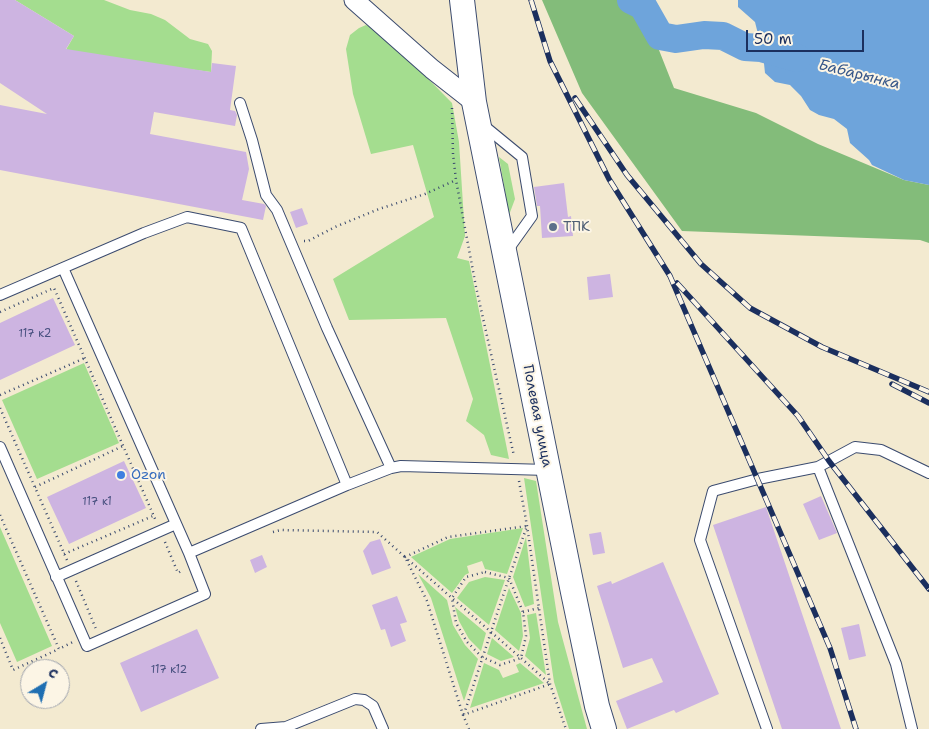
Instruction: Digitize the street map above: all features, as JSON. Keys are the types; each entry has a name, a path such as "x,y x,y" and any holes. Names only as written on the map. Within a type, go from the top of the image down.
{"street":[{"path":"354,0 452,85 476,111"},
{"name":"Полевая улица","path":"462,0 476,111 548,470 595,696 604,729"}],"lane":[{"path":"240,103 266,195 277,210 327,328 391,468"},
{"path":"476,111 522,157 532,216 505,253"},
{"path":"0,295 144,233 187,217 241,228 346,485"},
{"path":"0,448 87,646 205,594 189,553 63,268"},
{"path":"766,729 700,540 714,491 758,479 818,467 855,447 881,450 929,473"},
{"path":"189,553 346,485 391,468 401,466 548,470"},
{"path":"818,467 896,664 912,729"},
{"path":"56,577 176,524"},
{"path":"261,729 286,727 355,699 364,700 373,706 383,729"}],"path":[{"path":"452,85 453,154 456,180 476,287 517,470 550,684 566,729"},
{"path":"290,241 308,241 335,227 379,209 425,194 456,180"},
{"path":"0,312 54,288 178,573"},
{"path":"0,395 85,358"},
{"path":"0,408 97,630 13,670 0,638"},
{"path":"35,487 123,446"},
{"path":"0,514 59,649"},
{"path":"64,554 153,516"},
{"path":"405,557 448,537 527,526"},
{"path":"463,715 527,526"},
{"path":"272,532 281,530 377,532 550,684"},
{"path":"405,557 427,601 469,729"},
{"path":"509,578 485,572 466,577 452,598 456,623 467,642 482,657 500,665 521,658"},
{"path":"509,578 524,612 526,636 521,658"},
{"path":"524,612 539,608"},
{"path":"463,715 550,684"}],"green space":[{"path":"15,0 104,0 130,10 151,14 165,20 190,39 208,44 212,51 211,72 64,53 74,36"},
{"path":"542,0 619,0 637,10 655,40 674,88 756,113 818,144 904,180 929,185 929,243 920,240 682,231 582,93"},
{"path":"366,25 385,35 452,103 459,142 465,236 457,258 469,261 509,459 491,455 484,435 466,421 473,399 446,318 349,320 333,279 434,217 413,145 371,154 353,94 346,49 350,35"},
{"path":"499,157 508,164 515,199 509,215"},
{"path":"84,363 119,443 37,479 2,400"},
{"path":"524,478 536,481 558,622 587,729 569,729 554,682"},
{"path":"0,527 52,646 17,662 0,623"},
{"path":"523,528 507,574 485,569 482,561 467,566 469,573 465,575 452,593 411,557 450,539"},
{"path":"526,537 534,604 525,607 513,577"},
{"path":"418,574 447,600 453,625 465,645 478,659 464,701 431,598"},
{"path":"485,577 505,580 489,625 457,598 469,582"},
{"path":"509,588 521,613 523,636 519,651 495,630"},
{"path":"455,607 486,633 481,651 469,639 459,621"},
{"path":"536,613 546,675 525,656 530,638 527,615"},
{"path":"492,638 514,657 501,661 487,654"},
{"path":"484,663 499,670 503,678 519,672 516,665 520,663 544,683 470,708"}],"water":[{"path":"738,0 929,0 929,185 904,180 872,165 850,143 847,129 834,119 819,115 810,110 801,96 790,85 775,82 765,73 763,54 755,22 738,7"}],"building":[{"path":"0,0 15,0 74,36 66,49 211,72 212,63 236,66 230,110 235,111 237,115 235,126 154,112 150,134 246,152 249,169 242,200 264,204 266,206 263,220 0,170 0,105 47,114 0,83"},
{"path":"564,183 568,217 571,216 573,236 542,238 540,206 537,206 534,187"},
{"path":"302,208 308,224 296,228 290,212"},
{"path":"610,274 613,297 589,300 587,277"},
{"path":"53,298 75,345 0,380 0,323"},
{"path":"124,461 146,508 69,544 47,497"},
{"path":"821,496 837,533 819,540 803,504"},
{"path":"766,507 841,729 782,729 713,525"},
{"path":"601,532 605,553 593,555 589,534"},
{"path":"380,539 391,568 372,575 363,551 370,542"},
{"path":"262,555 267,567 255,573 250,560"},
{"path":"663,562 719,694 676,713 674,710 627,729 616,701 663,682 652,658 623,668 597,586 611,581 612,584"},
{"path":"397,596 407,622 400,624 406,641 391,647 385,629 381,630 372,605"},
{"path":"859,624 866,656 849,660 841,628"},
{"path":"197,629 219,678 141,712 120,663"}],"waterway":[{"name":"Бабарынка","path":"631,0 643,6 660,36 676,39 704,35 723,36 745,47 761,48 797,58"}],"railway":[{"path":"531,0 550,61 609,179 670,276 830,648 856,729"},
{"path":"575,98 627,175 701,264 750,308 822,347 929,392"},
{"path":"677,283 798,416 829,461 929,589"},
{"path":"892,384 929,403"}],"place":[{"name":"ТПК","path":"553,227"},
{"name":"Ozon","path":"121,475"}]}
